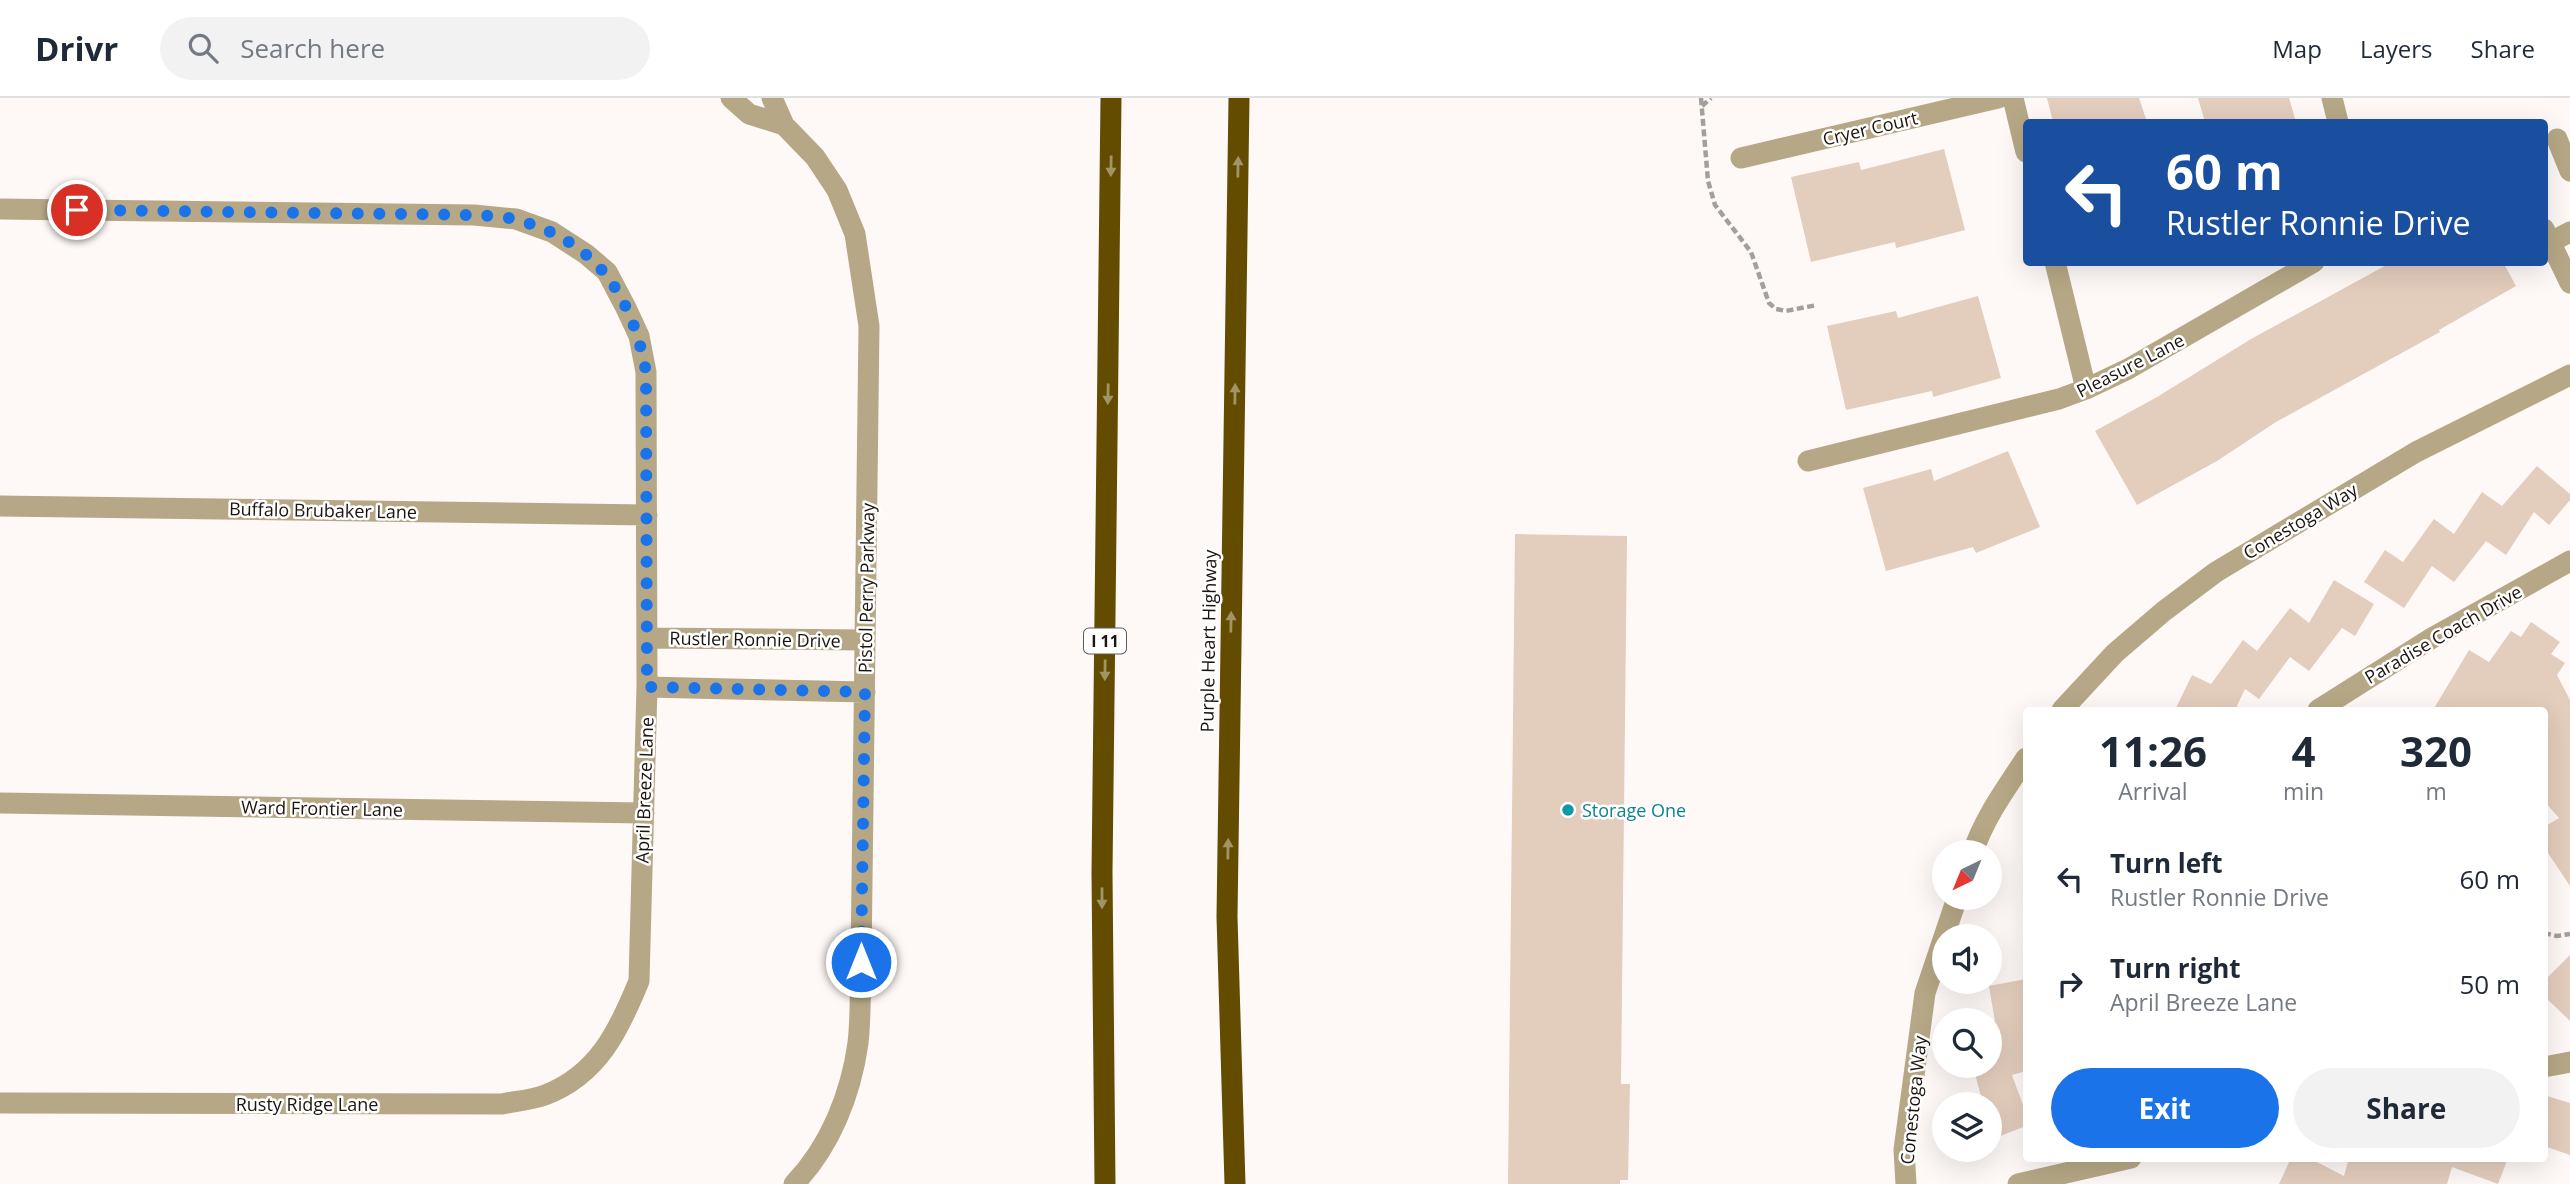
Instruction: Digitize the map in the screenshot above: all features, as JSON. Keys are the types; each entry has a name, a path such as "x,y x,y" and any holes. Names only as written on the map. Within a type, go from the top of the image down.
{"highway":[{"name":"I 11","path":"1105,1184 1102,873 1111,98"},
{"name":"Purple Heart Highway","path":"1235,1184 1227,917 1239,98"},
{"path":"1227,917 1250,1184"}],"street":[{"name":"Pistol Perry Parkway","path":"731,98 749,114 784,125"},
{"name":"Pistol Perry Parkway","path":"772,98 784,125 815,157 837,190 855,234 869,326 858,1042 850,1080 834,1126 813,1165 794,1184"},
{"name":"Cryer Court","path":"1741,158 1998,98"},
{"path":"2013,98 2023,140"},
{"path":"2332,98 2337,119"},
{"path":"2557,139 2570,171"},
{"name":"April Breeze Lane","path":"0,209 474,215 516,219 552,232 586,254 607,272 639,336 646,372 647,687 639,981 623,1020 601,1056"},
{"path":"2555,234 2570,283"},
{"path":"2056,266 2087,389"},
{"name":"Pleasure Lane","path":"1808,461 2059,399 2087,389 2128,369 2307,266"},
{"name":"Conestoga Way","path":"2065,707 2115,653 2164,611 2216,572 2416,452 2570,375"},
{"name":"Buffalo Brubaker Lane","path":"0,506 647,515"},
{"name":"Paradise Coach Drive","path":"2323,707 2432,638 2570,561"},
{"name":"Rustler Ronnie Drive","path":"647,638 864,640"},
{"path":"647,687 865,692"},
{"path":"1977,840 2023,762"},
{"name":"Ward Frontier Lane","path":"0,803 644,813"},
{"name":"Conestoga Way","path":"1906,1184 1904,1150 1925,993 1953,910"},
{"name":"Rusty Ridge Lane","path":"0,1103 502,1104 545,1095 578,1076 601,1056"},
{"path":"2548,1066 2570,1062"},
{"path":"2018,1184 2065,1166 2098,1162"}],"path":[{"path":"1700,98 1708,181 1715,205 1751,252 1769,303 1776,309 1786,311 1817,305"},
{"path":"1702,106 1711,98"},
{"path":"2548,934 2570,934"}],"building":[{"path":"2047,98 2139,98 2146,119 2052,119"},
{"path":"2198,98 2289,98 2295,119 2204,119"},
{"path":"1944,149 1965,230 1896,248 1895,242 1811,262 1791,177 1859,162 1861,170"},
{"path":"2385,266 2505,266 2516,286 2439,330 2440,332 2276,422 2217,461 2137,505 2095,431 2157,397 2251,339"},
{"path":"1978,296 2001,378 1933,397 1932,391 1846,410 1827,326 1896,311 1898,318"},
{"path":"2008,451 2040,527 1976,553 1973,547 1886,571 1863,488 1931,469 1934,481"},
{"path":"2537,466 2570,494 2570,500 2549,525 2534,512 2506,555 2486,541 2454,582 2432,566 2404,608 2364,582 2385,550 2403,562 2434,519 2454,534 2482,492 2502,506"},
{"name":"Storage One","path":"1515,534 1627,536 1621,1084 1630,1084 1628,1180 1620,1180 1620,1184 1508,1184"},
{"path":"2334,580 2374,604 2355,636 2342,628 2309,671 2290,657 2259,699 2245,689 2236,707 2176,707 2192,675 2211,684 2243,640 2257,651 2290,608 2309,623"},
{"path":"2531,622 2560,642 2551,654 2565,663 2557,675 2570,700 2570,886 2548,853 2548,825 2559,818 2548,806 2548,707 2435,707 2469,650 2489,662 2511,631 2521,637"},
{"path":"2570,955 2570,1021 2548,1000 2548,977"},
{"path":"2023,980 2023,1072 2012,1075 2023,1105 2023,1127 2002,1135 2002,1092 1980,1092 1976,1078 2002,1078 2002,1008 1993,1008 1990,994 2002,994 2002,984"},
{"path":"2548,1096 2570,1103 2570,1155 2548,1147"},
{"path":"2289,1162 2317,1162 2344,1176 2348,1162 2506,1162 2498,1184 2452,1167 2447,1184 2279,1184"}],"place":[{"name":"Storage One","path":"1568,810"}],"route":[{"path":"77,210 474,215 516,219 552,232 586,254 607,272 639,336 646,372 647,687 865,692 861,962"}]}
